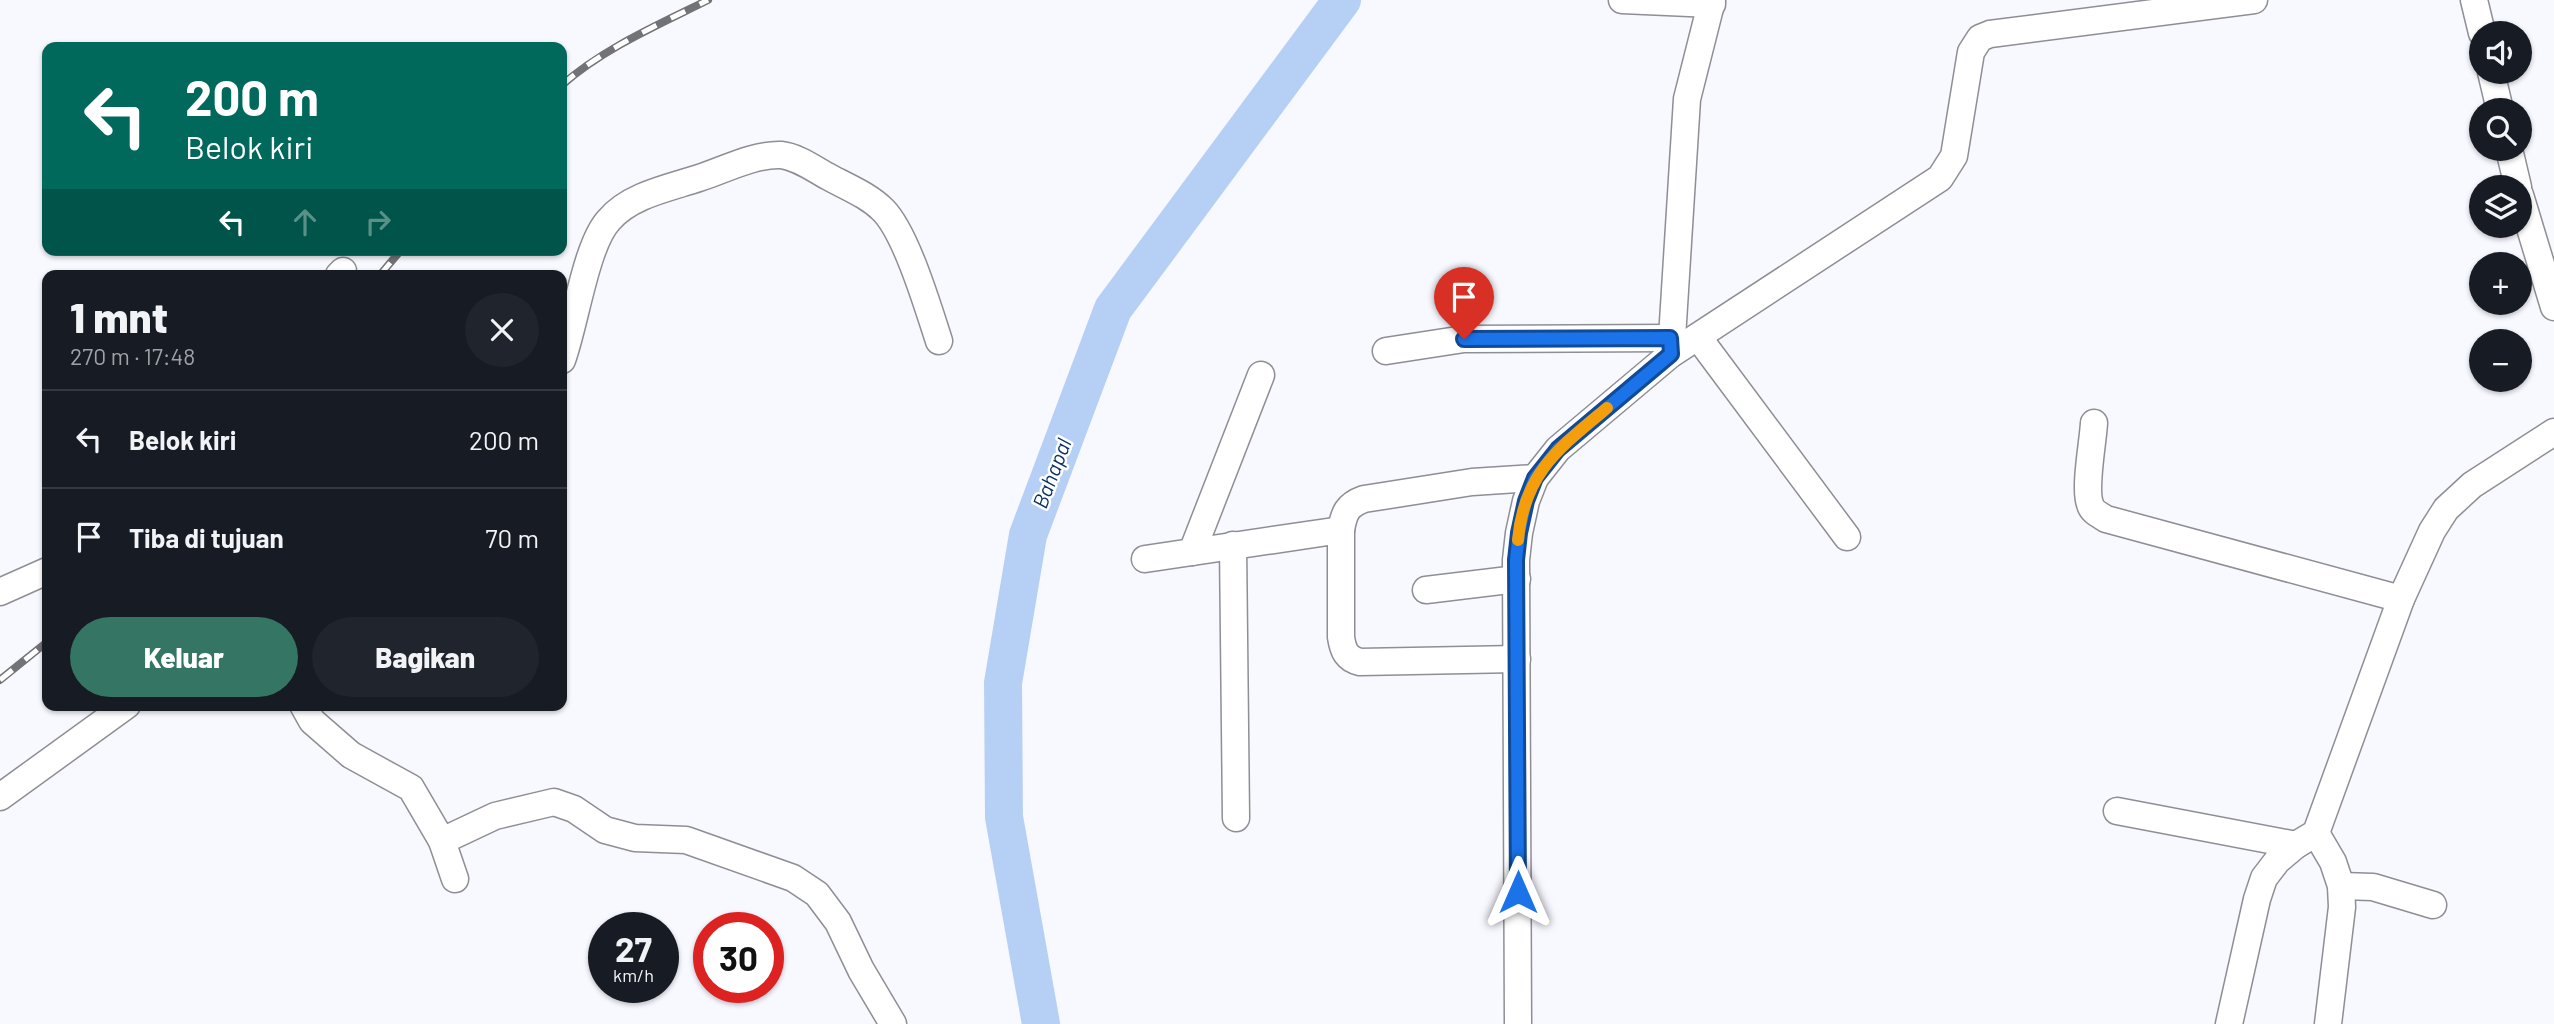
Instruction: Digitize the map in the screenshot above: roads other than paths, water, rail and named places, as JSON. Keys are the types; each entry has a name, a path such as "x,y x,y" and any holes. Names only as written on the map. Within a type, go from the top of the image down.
{"street":[{"path":"1518,1024 1519,533 1526,501 1535,478 1558,449 1671,346 1687,99 1712,2 1622,0"},
{"path":"1386,351 1464,339 1671,346 1698,337 1940,178 1954,156 1971,52 1980,38 1990,34 2254,0"},
{"path":"2474,0 2479,21"},
{"path":"567,342 594,245 607,221 623,207 649,195 757,158 781,155 799,160 884,211 893,222 901,240 939,341"},
{"path":"2532,221 2545,249 2554,307"},
{"path":"1698,337 1847,537"},
{"path":"1192,552 1261,375"},
{"path":"2094,423 2088,493 2090,506 2106,519 2401,599"},
{"path":"2229,1024 2264,878 2277,861 2306,839 2401,599 2431,531 2446,509 2472,485 2554,432"},
{"path":"1517,659 1351,660 1345,653 1341,637 1341,530 1349,506 1364,499 1472,481 1535,478"},
{"path":"1145,559 1341,530"},
{"path":"1233,545 1236,818"},
{"path":"0,592 42,573"},
{"path":"1426,590 1517,579"},
{"path":"0,797 119,711"},
{"path":"306,711 312,721 351,755 411,788 442,841 455,879"},
{"path":"442,841 495,816 554,802 574,809 605,830 635,838 686,840 793,878 817,894 838,922 861,970 892,1024"},
{"path":"2117,811 2306,839 2333,862 2341,886 2342,907 2328,1024"},
{"path":"2341,886 2374,887 2433,905"}],"waterway":[{"name":"Bahapal","path":"1041,1024 1004,817 1003,683 1028,535 1113,309 1342,0"}],"railway":[{"path":"567,81 613,48 708,0"},
{"path":"384,270 396,256"},
{"path":"0,680 42,646"}]}
